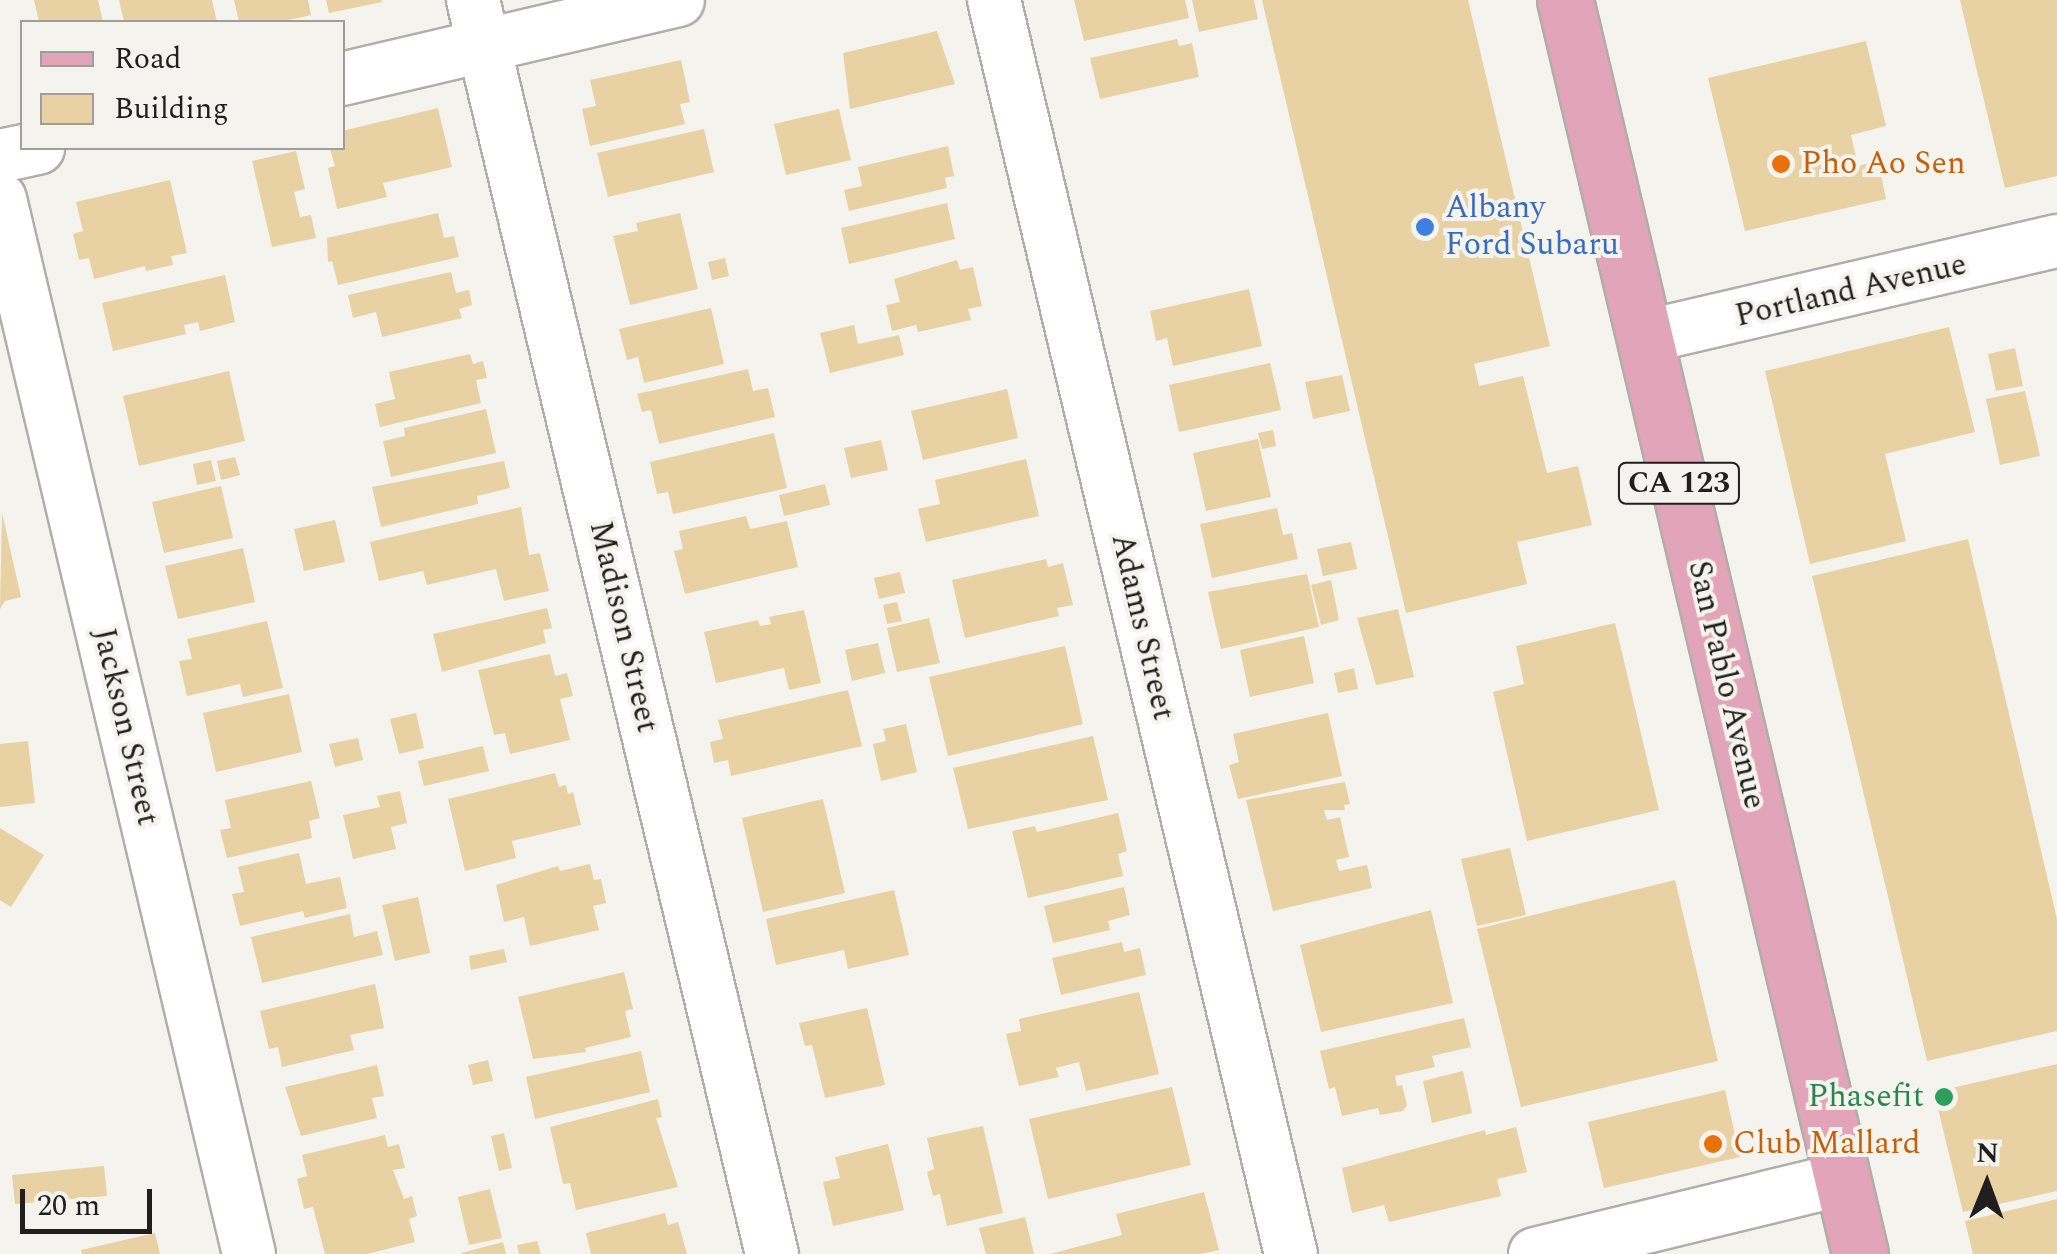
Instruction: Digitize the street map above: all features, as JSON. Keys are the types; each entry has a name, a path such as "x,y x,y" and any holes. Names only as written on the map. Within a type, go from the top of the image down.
{"main road":[{"name":"San Pablo Avenue","path":"1565,0 1860,1254"}],"street":[{"path":"345,77 478,23 678,0"},
{"name":"Adams Street","path":"994,0 1291,1254"},
{"name":"Madison Street","path":"478,23 772,1254"},
{"path":"0,156 28,150"},
{"name":"Jackson Street","path":"0,199 249,1254"},
{"name":"Portland Avenue","path":"1644,338 2057,242"},
{"path":"1535,1254 1843,1179"}],"building":[{"path":"34,0 98,0 103,20 39,20"},
{"path":"119,0 212,0 217,20 124,20"},
{"path":"234,0 308,0 311,15 289,20 239,20"},
{"path":"326,0 381,0 382,2 329,13"},
{"path":"1074,0 1185,0 1189,18 1084,41"},
{"path":"1192,0 1254,0 1258,19 1199,32"},
{"path":"1262,0 1468,0 1550,346 1474,364 1479,386 1523,376 1547,473 1578,466 1592,525 1517,542 1527,584 1406,613"},
{"path":"1960,0 2057,0 2057,176 2005,188"},
{"path":"937,31 955,84 850,109 843,53"},
{"path":"1177,39 1179,46 1192,43 1199,77 1100,99 1090,58"},
{"path":"1866,41 1886,126 1851,135 1858,166 1878,161 1886,199 1745,231 1708,78"},
{"path":"681,60 690,102 680,104 685,124 590,146 582,109 596,106 590,80"},
{"path":"438,108 452,167 383,183 387,197 337,209 328,168 335,166 330,150 345,150 345,130"},
{"path":"839,109 851,160 786,175 774,124"},
{"path":"704,129 714,172 608,197 597,153"},
{"path":"948,146 954,176 945,178 947,188 849,211 844,190 862,186 858,167"},
{"path":"296,151 305,189 294,192 300,217 311,215 316,238 272,247 252,161"},
{"path":"170,180 187,253 171,256 173,265 146,271 145,266 94,279 89,258 79,260 73,234 83,231 76,202"},
{"path":"947,203 955,239 849,264 841,228"},
{"path":"438,213 444,238 454,236 459,257 338,285 332,261 328,262 327,238"},
{"path":"680,213 698,289 630,305 613,236 638,231 636,223"},
{"path":"725,258 729,276 712,280 708,262"},
{"path":"957,260 960,270 973,267 982,306 968,309 971,320 918,332 916,325 892,331 886,305 900,302 894,279"},
{"path":"451,272 456,293 469,290 472,305 459,309 462,318 382,337 376,312 353,318 348,295"},
{"path":"225,275 235,322 200,331 198,322 184,325 186,334 113,351 102,303"},
{"path":"1249,289 1262,346 1173,366 1167,338 1156,341 1150,311"},
{"path":"711,308 724,364 644,383 638,357 627,360 619,329"},
{"path":"854,325 858,344 899,335 904,355 830,373 820,333"},
{"path":"1949,327 1975,432 1885,454 1906,541 1810,564 1765,371"},
{"path":"2015,348 2023,386 1996,391 1988,354"},
{"path":"470,354 473,364 483,361 487,378 476,380 481,403 380,427 375,404 395,399 389,372"},
{"path":"1270,363 1281,410 1179,432 1169,385"},
{"path":"748,369 753,391 768,388 775,417 659,444 651,410 642,412 637,394"},
{"path":"229,371 245,441 139,466 123,396"},
{"path":"1342,375 1350,411 1313,419 1305,382"},
{"path":"1007,389 1018,438 923,460 911,411"},
{"path":"2025,391 2040,456 2000,465 1986,399"},
{"path":"486,409 496,453 391,477 383,441 405,436 404,428"},
{"path":"1273,430 1276,446 1262,449 1258,433"},
{"path":"774,433 787,488 673,514 668,492 657,494 650,462"},
{"path":"1258,439 1271,497 1206,511 1193,453"},
{"path":"881,440 888,470 851,478 844,448"},
{"path":"235,457 240,475 221,480 217,461"},
{"path":"1026,459 1039,516 926,542 918,509 940,504 935,480"},
{"path":"211,460 216,481 197,485 193,464"},
{"path":"504,461 510,488 477,496 478,504 381,527 372,487"},
{"path":"825,484 830,505 784,516 779,495"},
{"path":"221,486 233,538 164,553 152,502"},
{"path":"521,507 529,555 540,553 549,591 504,601 496,569 427,585 423,571 379,581 370,542"},
{"path":"1277,508 1283,535 1292,533 1298,559 1212,578 1200,524"},
{"path":"2,513 21,597 5,601 0,609"},
{"path":"746,516 750,529 787,521 798,567 685,594 674,551 683,549 679,531"},
{"path":"335,520 345,562 304,571 294,529"},
{"path":"1968,539 2057,919 2057,1031 1927,1061 1812,576"},
{"path":"1351,542 1357,569 1323,576 1317,549"},
{"path":"243,548 255,602 178,619 165,566"},
{"path":"1046,559 1048,567 1063,563 1073,605 1057,608 1059,616 965,638 952,580"},
{"path":"900,572 905,593 879,599 874,578"},
{"path":"1307,574 1319,627 1221,649 1208,592"},
{"path":"1331,580 1339,620 1321,625 1311,585"},
{"path":"897,602 902,621 887,624 883,605"},
{"path":"547,608 552,628 543,630 546,643 442,672 433,634"},
{"path":"1398,609 1414,677 1376,685 1357,618"},
{"path":"804,610 821,683 789,690 784,668 716,683 704,632 758,620 760,626 771,624 769,617"},
{"path":"929,618 940,663 897,672 887,628"},
{"path":"267,621 283,688 243,697 240,684 187,696 179,661 192,659 187,639"},
{"path":"1615,623 1659,810 1527,841 1493,692 1524,684 1516,646"},
{"path":"1304,636 1314,683 1250,697 1240,650"},
{"path":"878,643 885,673 852,681 845,650"},
{"path":"1065,646 1083,724 948,756 929,677"},
{"path":"550,654 555,676 567,673 573,696 560,699 570,740 510,754 505,733 494,735 478,670"},
{"path":"1354,668 1358,689 1338,693 1334,673"},
{"path":"848,690 862,746 731,776 728,760 714,763 710,742 723,739 718,720"},
{"path":"289,694 302,752 216,772 203,713"},
{"path":"416,713 424,748 399,754 390,719"},
{"path":"1328,713 1342,776 1238,799 1229,765 1239,762 1233,734"},
{"path":"906,724 917,772 881,781 873,744 886,741 883,729"},
{"path":"1093,736 1108,800 968,829 953,768"},
{"path":"358,738 363,760 335,767 329,744"},
{"path":"28,741 35,803 0,807 0,744"},
{"path":"483,746 489,771 424,786 418,761"},
{"path":"555,773 559,787 566,785 568,794 573,792 581,825 512,841 516,858 465,871 448,799"},
{"path":"311,781 320,818 309,821 312,838 227,858 220,830 231,828 225,800"},
{"path":"1345,782 1350,804 1344,805 1345,810 1324,810 1327,820 1340,817 1349,857 1336,860 1339,871 1367,865 1372,888 1273,911 1246,800"},
{"path":"400,791 407,823 391,827 396,849 353,859 343,815 380,807 377,796"},
{"path":"823,799 845,893 763,912 742,818"},
{"path":"1118,813 1127,851 1118,854 1123,876 1028,898 1012,831 1035,826 1037,832"},
{"path":"0,828 44,855 11,907 0,900"},
{"path":"1510,848 1526,915 1477,926 1461,859"},
{"path":"299,853 306,884 340,877 347,908 305,918 303,911 240,926 232,894 244,892 238,867"},
{"path":"590,864 594,880 601,879 606,903 593,906 599,930 530,946 524,917 504,922 496,885 558,866 560,871"},
{"path":"1675,880 1718,1061 1521,1107 1477,929"},
{"path":"1124,887 1130,915 1108,921 1110,930 1053,943 1044,906"},
{"path":"894,890 909,955 848,969 844,950 776,965 766,919"},
{"path":"418,897 430,953 395,961 382,905"},
{"path":"1431,910 1453,1003 1321,1032 1300,945"},
{"path":"350,914 354,937 377,931 383,955 262,983 251,937"},
{"path":"1122,942 1124,952 1140,948 1146,975 1061,995 1052,958"},
{"path":"504,949 507,962 471,970 469,956"},
{"path":"624,972 633,1009 625,1011 631,1037 585,1048 586,1052 533,1059 518,997"},
{"path":"375,984 384,1028 350,1035 354,1050 282,1067 278,1047 269,1049 260,1011"},
{"path":"1139,992 1159,1074 1086,1091 1079,1062 1056,1068 1059,1077 1019,1086 1006,1034 1021,1031 1019,1019"},
{"path":"867,1008 885,1085 825,1098 812,1045 805,1046 799,1023"},
{"path":"1464,1018 1471,1047 1432,1056 1435,1067 1395,1076 1397,1086 1402,1085 1407,1105 1403,1111 1380,1115 1378,1108 1342,1116 1335,1087 1329,1089 1320,1051"},
{"path":"641,1051 650,1092 535,1119 526,1077"},
{"path":"488,1060 493,1081 473,1085 468,1065"},
{"path":"2057,1064 2057,1191 1963,1212 1934,1092"},
{"path":"377,1065 384,1096 372,1098 377,1118 301,1136 285,1087"},
{"path":"1463,1071 1472,1113 1432,1123 1423,1081"},
{"path":"1172,1087 1191,1165 1048,1199 1029,1119"},
{"path":"1725,1090 1740,1157 1604,1188 1588,1122"},
{"path":"658,1099 662,1117 656,1118 678,1187 576,1210 570,1183 563,1184 550,1127"},
{"path":"983,1126 1003,1213 947,1226 940,1194 933,1196 927,1172 934,1169 927,1138"},
{"path":"1516,1127 1527,1172 1497,1179 1501,1196 1389,1222 1384,1205 1352,1213 1342,1168 1485,1130 1486,1135"},
{"path":"504,1133 512,1168 499,1171 491,1136"},
{"path":"385,1135 388,1147 399,1144 405,1168 393,1170 404,1199 412,1196 417,1216 409,1219 415,1242 367,1254 325,1254 313,1207 304,1209 297,1179 307,1176 302,1155"},
{"path":"888,1144 904,1210 833,1226 823,1182 840,1178 835,1157"},
{"path":"104,1166 107,1196 15,1204 12,1175"},
{"path":"490,1189 502,1238 469,1245 458,1197"},
{"path":"1204,1192 1219,1250 1201,1254 1050,1254 1122,1235 1116,1214"},
{"path":"2057,1199 2057,1254 1973,1254 1965,1221"},
{"path":"665,1213 668,1225 678,1222 687,1254 591,1254 586,1233"},
{"path":"1025,1217 1034,1254 986,1254 979,1228"},
{"path":"155,1233 160,1254 82,1254 81,1250"},
{"path":"537,1241 541,1254 519,1254 517,1245"},
{"path":"503,1242 506,1254 461,1254 461,1253"}],"place":[{"name":"Pho Ao Sen","path":"1781,164"},
{"name":"Albany Ford Subaru","path":"1425,227"},
{"name":"Phasefit","path":"1944,1097"},
{"name":"Club Mallard","path":"1713,1144"}]}
